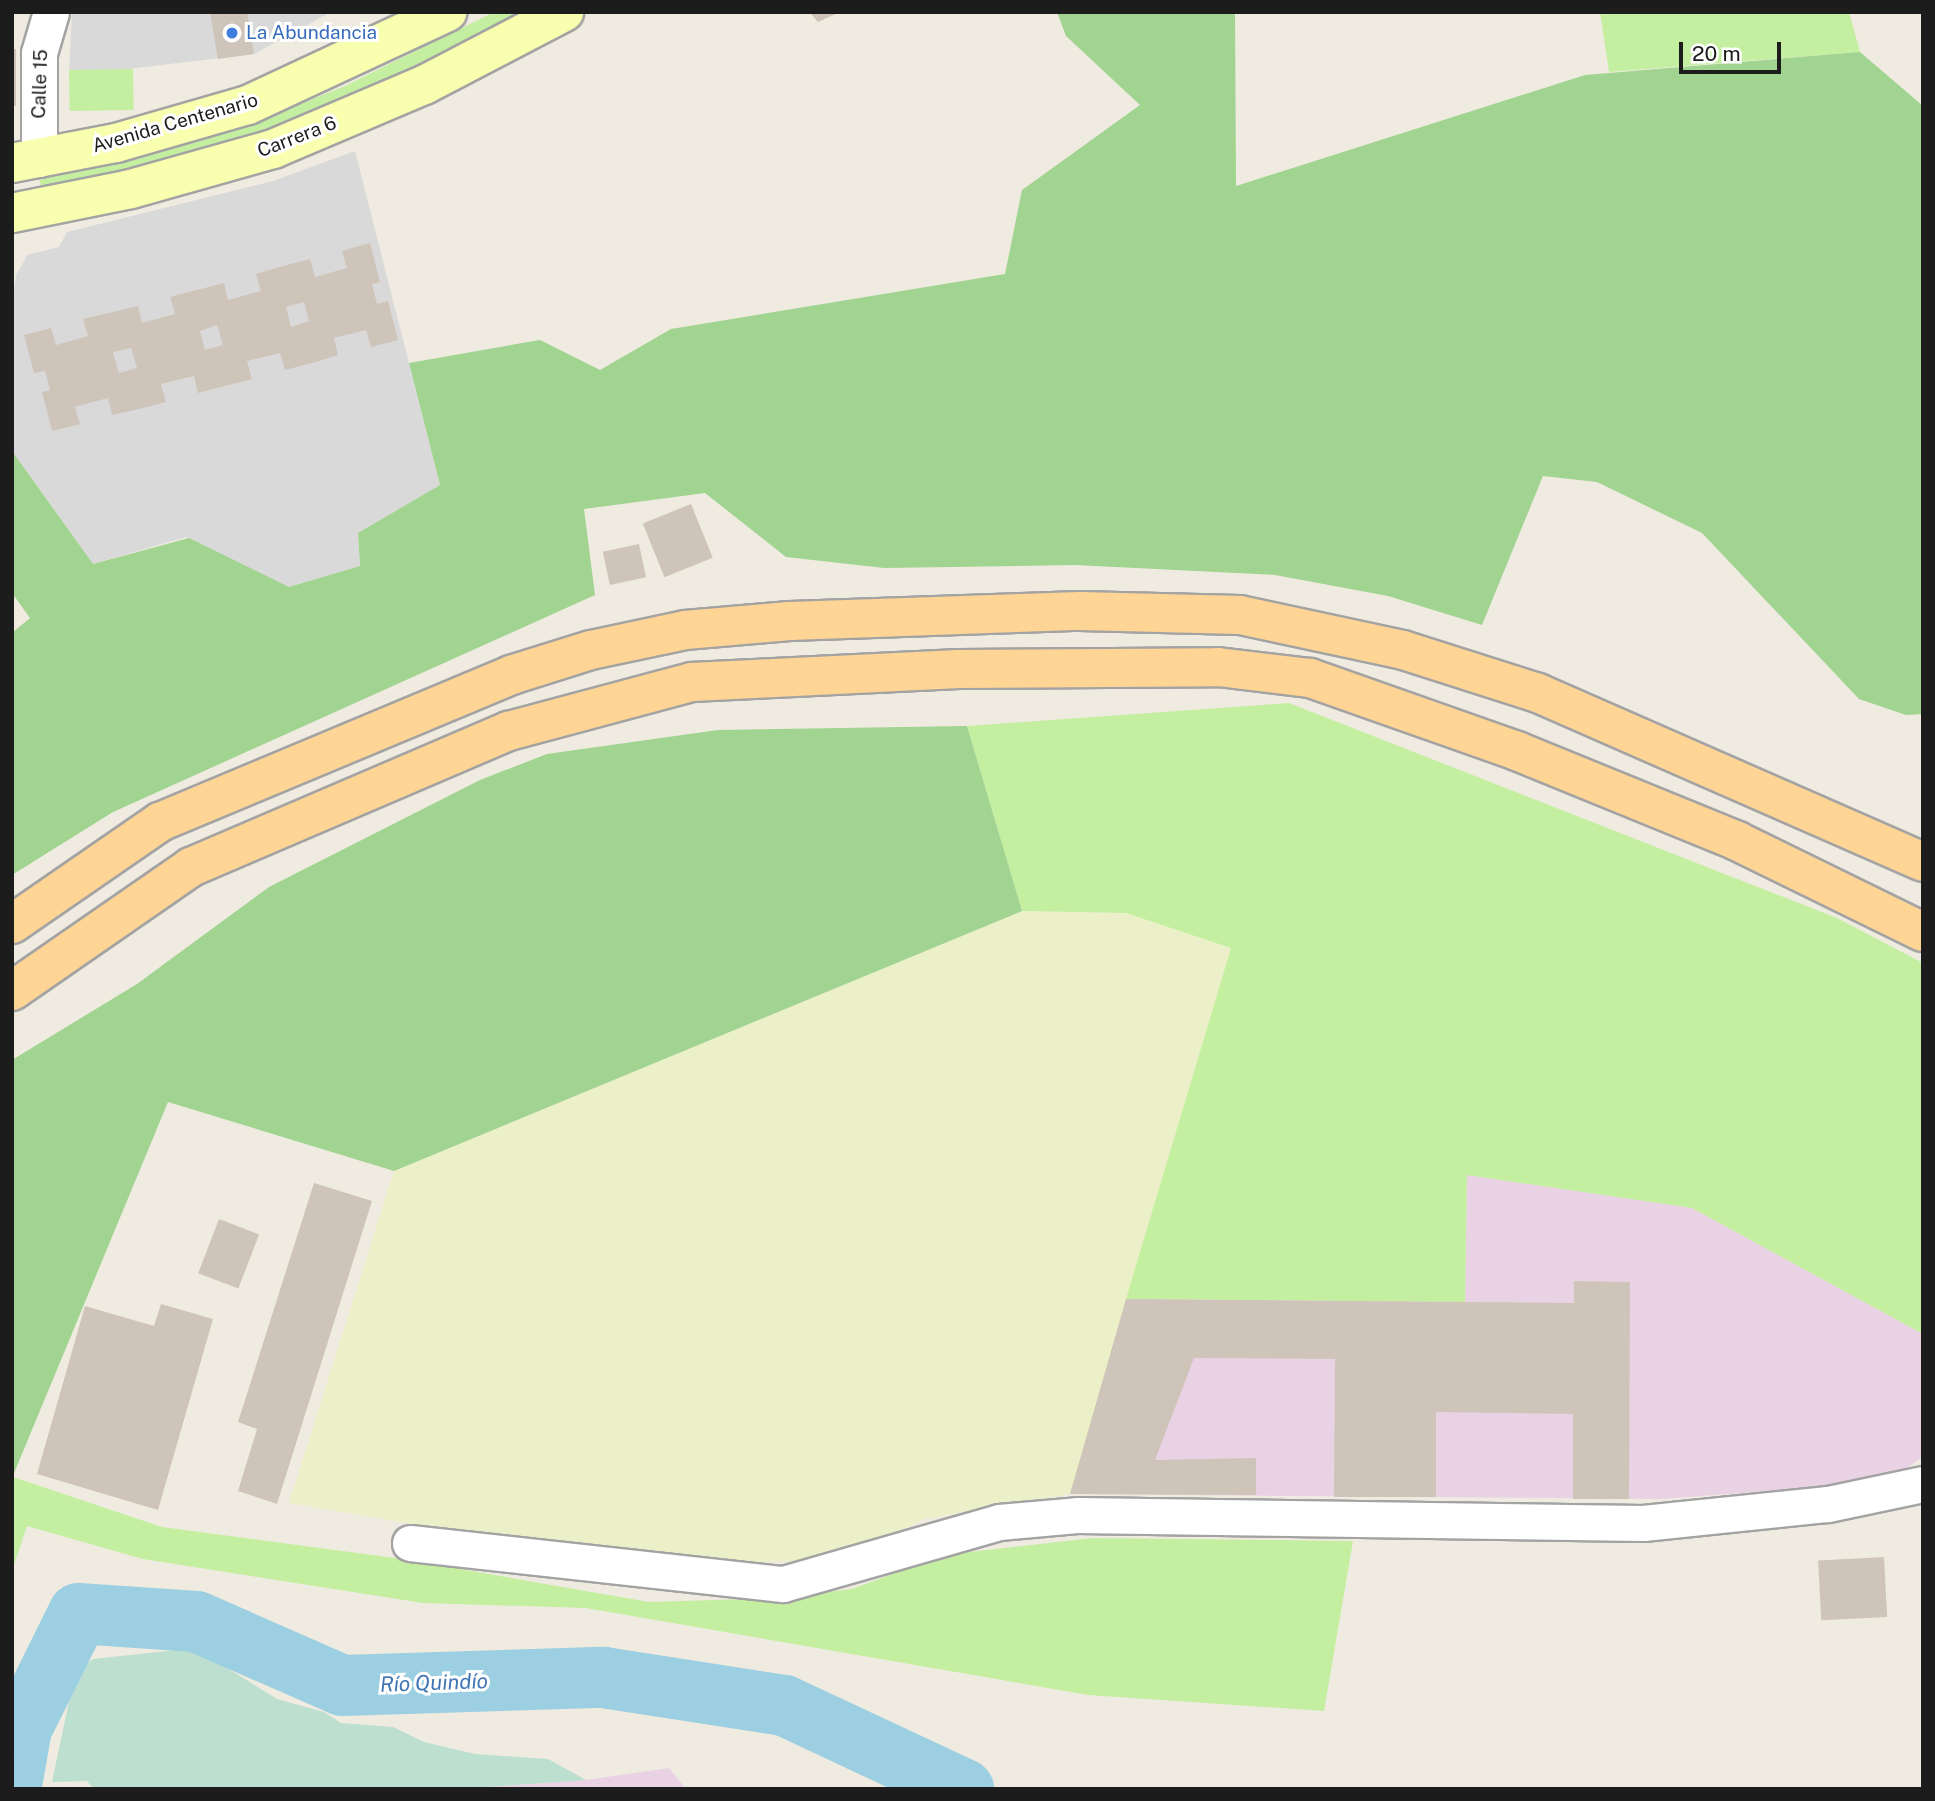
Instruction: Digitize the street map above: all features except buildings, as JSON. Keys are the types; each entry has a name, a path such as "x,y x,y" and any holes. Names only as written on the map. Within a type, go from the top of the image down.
{"main road":[{"name":"Avenida Centenario","path":"26,161 248,105 408,22 447,12"},
{"name":"Carrera 6","path":"12,213 131,189 273,149 424,85 564,12"},
{"path":"12,924 160,822 511,675 591,650 685,630 790,621 1080,611 1240,615 1403,650 1538,693 1923,862"},
{"path":"12,991 191,867 509,731 692,682 959,669 1218,667 1310,678 1517,751 1737,841 1923,932"}],"street":[{"name":"Calle 15","path":"26,161 39,52 51,12"},
{"path":"410,1544 783,1584 999,1522 1077,1515 1643,1522 1828,1504 1923,1484"}],"shaded area":[{"path":"72,12 331,12 254,54 69,76"},
{"path":"355,151 440,485 358,533 360,566 289,587 186,537 93,564 12,451 12,306 16,276 27,255 59,247 67,232 273,181"},
{"path":"1467,1175 1692,1208 1923,1334 1923,1457 1885,1482 1662,1499 1070,1494 1126,1299 1465,1302"},
{"path":"669,1768 686,1789 460,1789 586,1780"}],"green space":[{"path":"494,12 522,12 350,98 260,134 186,157 41,188 39,176 182,145 256,122 345,86"},
{"path":"1057,12 1235,12 1236,186 1585,75 1860,52 1923,106 1923,714 1906,715 1859,699 1702,533 1597,482 1543,476 1482,625 1388,596 1275,575 1075,565 884,568 786,557 705,493 584,509 595,595 113,812 12,875 12,633 30,618 12,593 12,451 93,564 189,538 289,587 360,566 358,533 440,485 409,363 540,340 600,370 671,329 1005,274 1022,190 1140,105 1066,36"},
{"path":"1600,12 1849,12 1860,52 1609,72"},
{"path":"133,69 134,110 70,111 69,70"},
{"path":"1289,703 1837,918 1923,963 1923,1334 1692,1208 1467,1175 1465,1302 1126,1299 1231,948 1126,913 1022,911 967,726"},
{"path":"967,726 1022,911 394,1171 168,1102 12,1478 12,1060 137,984 269,887 480,780 547,754 718,730"},
{"path":"1022,911 1126,913 1232,948 1070,1494 924,1519 838,1562 771,1561 702,1573 289,1503 394,1171"},
{"path":"13,1477 162,1527 402,1559 649,1602 781,1598 852,1589 944,1555 1092,1538 1353,1541 1324,1711 1088,1695 586,1608 423,1603 143,1559 27,1526 12,1571"},
{"path":"195,1648 277,1699 324,1712 341,1723 393,1727 424,1742 475,1754 548,1759 586,1780 460,1789 94,1789 87,1781 52,1782 75,1673 93,1659"}],"waterway":[{"name":"Río Quindío","path":"12,1779 21,1728 78,1613 196,1621 342,1685 603,1677 784,1705 963,1789"}],"place":[{"name":"La Abundancia","path":"232,33"}]}
